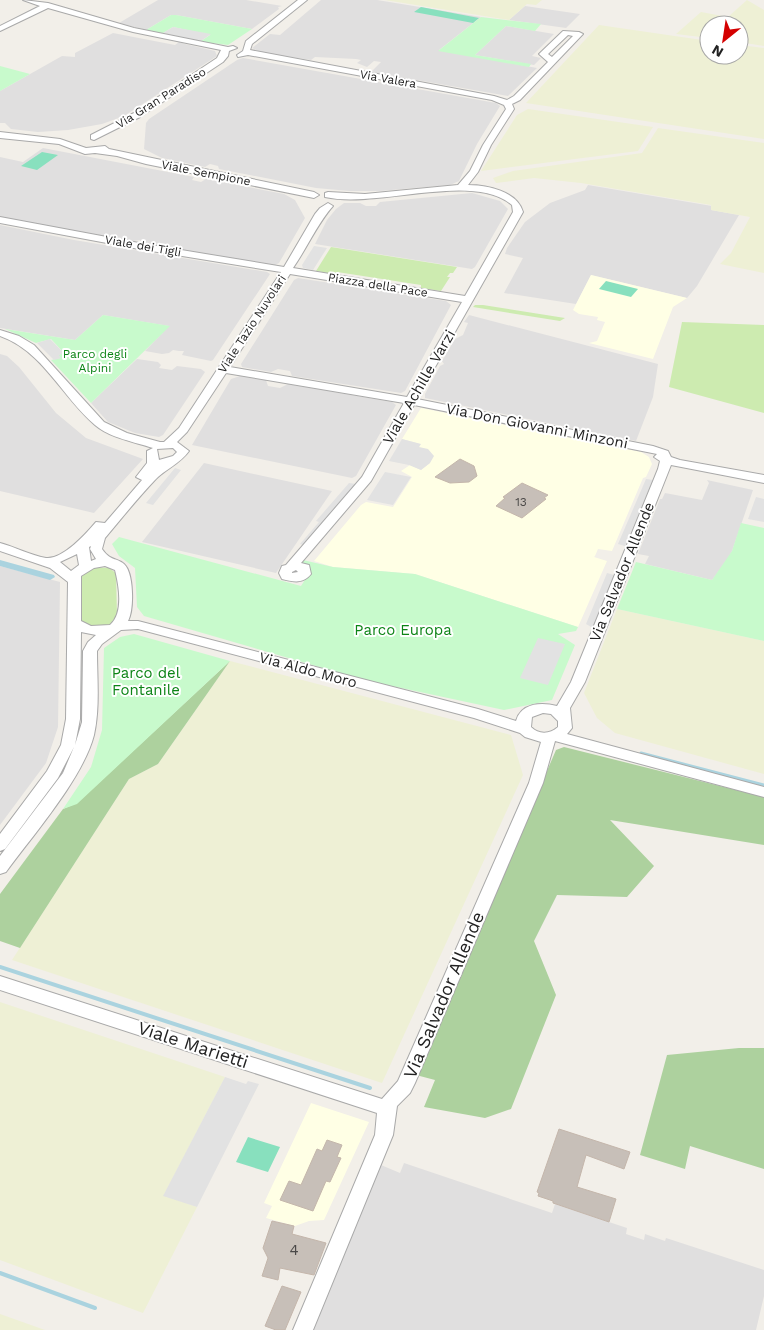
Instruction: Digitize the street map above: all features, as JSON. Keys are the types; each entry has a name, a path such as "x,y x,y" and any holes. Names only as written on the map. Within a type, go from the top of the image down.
{"street":[{"name":"Via Valera","path":"27,0 133,30 235,52 494,98 508,103"},
{"path":"0,29 62,0"},
{"name":"Via Gran Paradiso","path":"110,143 113,132 225,62 298,0"},
{"name":"Via Gran Paradiso","path":"77,143 94,137 137,115 220,60 250,43 303,0"},
{"path":"460,189 474,172 487,145 510,109 508,103 515,100 555,59 579,34 566,32 544,55 555,59"},
{"path":"0,133 77,143"},
{"path":"94,137 110,143"},
{"name":"Viale Sempione","path":"77,143 84,151 118,153 146,161 293,191 311,205"},
{"path":"98,151 110,143"},
{"name":"Viale Sempione","path":"110,143 118,153"},
{"path":"311,205 350,197 460,189 477,186 474,172"},
{"name":"Viale Achille Varzi","path":"292,566 367,478 518,212 516,204 507,197 477,186"},
{"name":"Viale Tazio Nuvolari","path":"46,561 70,554 88,540 163,449 183,430 311,233 311,205 330,201"},
{"name":"Viale dei Tigli","path":"0,220 287,271"},
{"name":"Piazza della Pace","path":"287,271 468,300"},
{"path":"0,333 15,338 30,347 100,424 131,438 163,449 183,451 182,454 151,477 100,537 96,549 102,558 120,568 124,576 118,623 95,642 90,651 89,722 86,737 69,775 0,868"},
{"name":"Via Don Giovanni Minzoni","path":"223,369 412,401 644,448 664,458"},
{"path":"163,449 164,461 173,460"},
{"path":"664,458 764,479"},
{"name":"Via Salvador Allende","path":"565,720 563,708 578,682 662,474 664,458"},
{"path":"85,566 83,554 88,540"},
{"path":"0,547 46,561 85,566"},
{"path":"46,561 62,569 74,580"},
{"path":"0,845 53,774 68,745 73,719 74,580 78,570 85,566 110,564"},
{"path":"74,622 88,630 99,631 118,623"},
{"name":"Via Aldo Moro","path":"118,623 138,625 527,726"},
{"name":"Via Salvador Allende","path":"543,708 568,687 582,669"},
{"path":"540,768 527,726 532,710 543,708 555,710 565,720 596,743 639,760"},
{"path":"552,737 563,732 565,720"},
{"path":"527,726 552,737 764,792"},
{"name":"Via Salvador Allende","path":"386,1108 393,1096 403,1089 406,1083 536,784 552,737"},
{"name":"Viale Marietti","path":"0,983 386,1108"},
{"path":"303,1330 384,1135 386,1108"}],"shaded area":[{"path":"158,0 246,0 282,6 278,7 279,9 252,29 176,15 171,15 146,30 119,23"},
{"path":"321,0 377,0 481,17 439,50 537,68 508,96 371,72 381,62 374,61 367,67 357,63 361,60 356,59 315,57 311,60 262,53 252,48 270,34 280,35"},
{"path":"385,0 542,0 536,5 527,4 509,20"},
{"path":"747,0 764,10 764,46 749,44 749,15 730,15"},
{"path":"525,6 580,14 566,28 509,20"},
{"path":"701,12 717,15 699,15 699,37 676,34"},
{"path":"599,25 699,40 699,65 749,65 749,46 764,48 764,139 526,103"},
{"path":"506,26 554,34 532,56 541,58 534,65 475,55"},
{"path":"173,27 211,34 201,41 163,33"},
{"path":"113,33 175,45 179,42 215,51 217,56 124,116 102,124 68,130 38,132 11,129 5,123 0,123 0,91 62,56 75,57 75,53"},
{"path":"243,58 496,103 500,106 477,144 459,181 450,185 380,191 316,188 219,169 218,166 210,164 205,167 162,158 144,149 146,123 149,119 237,60"},
{"path":"528,109 653,127 638,151 481,171 517,115"},
{"path":"658,128 764,143 764,273 720,264 731,253 750,217 711,210 711,205 581,183 534,178 496,183 493,178 513,171 642,153"},
{"path":"43,148 194,177 192,180 201,182 206,179 284,194 295,200 305,218 279,263 275,265 0,217 0,157 23,162"},
{"path":"588,185 712,206 711,210 739,215 697,286 687,298 591,275 576,304 504,293 523,258 505,254 525,222 550,203 585,190"},
{"path":"472,193 500,201 508,209 475,267 472,269 315,244 327,220 344,203 376,206 380,202"},
{"path":"0,225 74,240 270,274 211,361 182,355 184,351 173,350 162,354 145,351 169,326 103,315 75,340 0,328"},
{"path":"314,246 327,248 313,270 303,268 302,265"},
{"path":"591,275 687,298 673,307 653,359 589,343 597,341 605,322 597,320 598,317 579,314 573,310"},
{"path":"298,278 446,301 451,305 405,391 401,393 292,376 290,371 278,369 271,372 242,367 241,364 294,280"},
{"path":"469,315 658,364 653,397 636,441 425,398 425,394 440,366 444,364 442,361 455,339 463,335 468,323 464,322"},
{"path":"50,339 64,353 59,355 61,358 54,360 37,343"},
{"path":"0,354 7,356 19,367 56,413 86,438 143,459 94,513 0,491"},
{"path":"137,359 158,362 161,365 159,368 172,370 177,366 201,369 205,372 163,435 159,437 135,433 108,422 91,403"},
{"path":"240,376 266,380 268,386 280,388 288,384 392,402 396,405 356,476 352,478 192,445 231,379"},
{"path":"421,408 641,452 649,457 652,464 646,477 643,478 612,551 598,549 594,557 607,561 578,627 415,574 333,567 314,561 361,505 366,502 393,507 412,477 401,471 410,465 421,470 430,463 419,447 420,444 402,439"},
{"path":"402,439 421,444 419,447 428,449 434,456 430,463 421,470 409,465 389,461"},
{"path":"204,463 332,491 276,573 142,542"},
{"path":"175,468 181,470 153,505 146,503"},
{"path":"385,472 411,477 393,505 367,500"},
{"path":"646,479 653,480 625,546 618,544"},
{"path":"707,480 753,490 727,561 712,580 645,564 649,556 638,554 660,499 662,499 665,493 702,500 709,483"},
{"path":"349,483 356,484 303,545 300,544 319,522 316,521"},
{"path":"756,497 764,499 764,522 748,519"},
{"path":"0,566 60,582 58,727 46,763 0,825"},
{"path":"607,573 614,575 593,628 586,624"},
{"path":"617,609 764,641 764,774 615,733 597,718 584,693"},
{"path":"538,638 565,644 548,685 520,678"},
{"path":"230,661 511,735 523,775 382,1083 12,960 129,779 158,764"},
{"path":"0,1002 225,1077 164,1195 197,1207 143,1313 0,1260"},
{"path":"225,1077 246,1084 248,1081 259,1084 197,1207 163,1196"},
{"path":"311,1103 369,1122 324,1220 309,1221 295,1226 266,1218 272,1206 264,1203"},
{"path":"404,1163 552,1213 555,1204 627,1228 626,1234 644,1240 645,1234 665,1241 666,1238 764,1270 764,1296 756,1330 313,1330 381,1165 400,1173"},
{"path":"0,1314 45,1330 0,1330"}],"green space":[{"path":"421,7 479,18 473,23 414,12"},
{"path":"171,15 252,29 228,45 195,41 201,41 210,35 173,27 163,33 146,30"},
{"path":"481,17 541,24 535,31 506,26 475,55 531,64 529,67 438,51"},
{"path":"0,66 30,74 0,91"},
{"path":"42,152 58,155 37,170 21,166"},
{"path":"331,247 457,267 447,277 450,277 441,291 421,288 421,285 337,272 334,274 316,271"},
{"path":"606,281 638,289 631,297 599,289"},
{"path":"475,305 565,318 560,321 473,307"},
{"name":"Parco degli Alpini","path":"103,315 170,326 91,403 51,360 60,358 58,355 64,353 51,339 36,343 5,329 75,340"},
{"path":"682,322 764,325 764,413 669,387"},
{"path":"741,523 764,528 764,641 617,609 636,562 712,580 732,551"},
{"name":"Parco Europa","path":"119,537 301,586 311,570 300,563 303,560 333,567 415,574 578,627 576,631 558,634 575,645 552,700 504,710 364,680 144,616 137,607 135,568 119,556 112,544"},
{"path":"95,567 109,568 116,573 117,616 108,626 92,628 81,621 81,576"},
{"name":"Parco del Fontanile","path":"134,634 230,661 77,804 63,809 91,767 102,730 104,648 120,637"},
{"path":"230,661 158,764 129,779 20,948 0,941 0,894 63,809 77,803"},
{"path":"564,747 764,797 764,845 610,820 654,866 627,897 557,895 534,941 556,995 511,1109 485,1118 424,1107 435,1080 416,1075 556,750"},
{"path":"739,1048 764,1048 764,1169 690,1146 685,1169 640,1155 667,1055"},
{"path":"248,1137 280,1147 268,1172 236,1162"}],"building":[{"path":"460,459 474,466 477,476 469,482 450,483 435,477"},
{"path":"522,483 548,495 544,498 546,499 522,518 496,506 505,498 503,497"},
{"path":"559,1129 630,1152 624,1169 586,1155 577,1187 616,1199 609,1222 538,1196 539,1193 537,1192"},
{"path":"327,1140 342,1145 337,1157 341,1158 330,1182 326,1181 313,1211 280,1200 289,1181 301,1185 317,1149 322,1151"},
{"path":"272,1221 294,1226 292,1234 326,1243 314,1275 280,1268 278,1280 262,1276 268,1258 263,1248"},
{"path":"282,1286 301,1292 285,1330 276,1330 265,1326"}],"waterway":[{"path":"0,563 50,577"},
{"path":"641,753 764,785"},
{"path":"0,967 370,1088"},
{"path":"0,1273 95,1308"}]}
